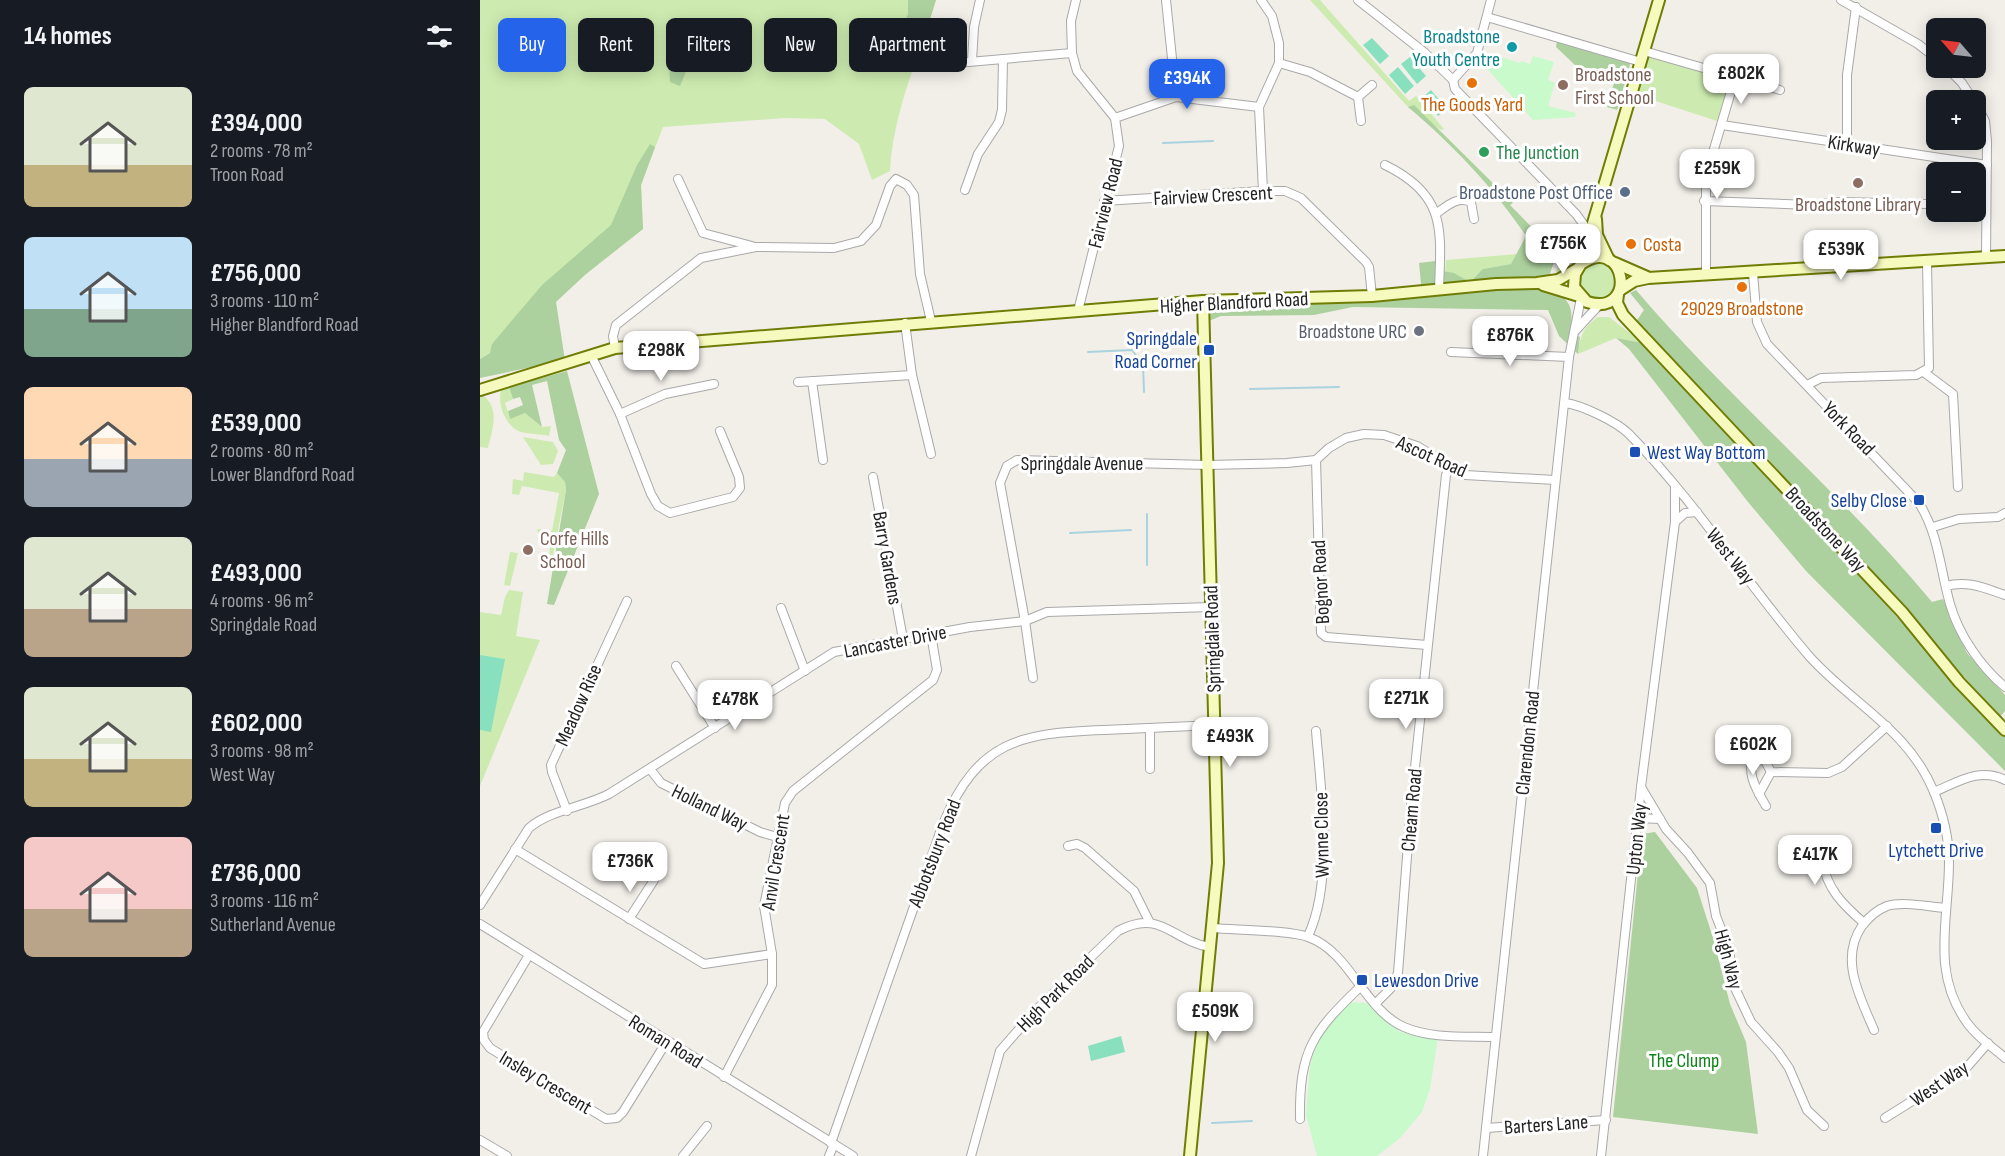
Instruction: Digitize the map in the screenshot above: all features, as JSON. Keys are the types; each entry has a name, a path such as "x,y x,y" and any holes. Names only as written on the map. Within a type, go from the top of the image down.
{"street":[{"path":"972,61 974,27 980,0"},
{"path":"1076,0 1071,21 1072,53 1077,71 1115,118 1176,97 1259,107"},
{"path":"1166,0 1176,97"},
{"path":"1261,0 1272,16 1279,43 1279,63 1259,107 1263,191"},
{"path":"1358,0 1425,53 1454,80 1455,88 1576,214 1584,225 1587,240"},
{"path":"1454,80 1477,53 1491,0"},
{"path":"1659,0 1574,282 1580,297 1600,305 1634,281 1648,278 2005,256"},
{"path":"1841,0 1926,50"},
{"path":"1846,144 1847,75 1856,7"},
{"path":"1487,17 1780,90"},
{"path":"967,62 1072,53"},
{"path":"965,190 978,154 999,122 1002,110 1003,59"},
{"path":"1279,63 1310,72 1358,97"},
{"path":"1706,275 1704,201 1706,176 1735,78"},
{"path":"1957,78 1966,90"},
{"path":"1358,97 1372,85"},
{"path":"1358,97 1360,121"},
{"name":"Fairview Road","path":"1078,311 1119,146 1115,118"},
{"name":"Kirkway","path":"1722,124 1987,165"},
{"path":"1986,143 1986,258"},
{"path":"1385,165 1413,182 1431,200 1437,213 1441,232 1439,290"},
{"path":"678,179 703,233 756,247"},
{"path":"615,348 613,336 616,325 701,258 756,247 834,248 861,241 876,225 896,179 912,190 916,203 920,274 931,321"},
{"name":"Fairview Crescent","path":"1104,201 1285,191 1301,198 1366,262 1369,267 1372,296"},
{"path":"1437,213 1456,201 1468,200 1471,202 1474,219"},
{"path":"1704,201 1811,205 1841,202 1926,204"},
{"path":"1596,213 1598,235 1622,278 1619,292"},
{"path":"1579,267 1594,257 1611,261 1648,278"},
{"path":"1925,373 1931,363 1927,262"},
{"name":"Higher Blandford Road","path":"480,390 615,348 905,323 1203,301 1372,296 1537,284 1558,280 1579,267"},
{"name":"York Road","path":"1753,273 1759,331 1767,344 1910,492 1933,527 1946,586 1957,622 1975,655 2005,687"},
{"name":"Higher Blandford Road","path":"1537,284 1580,297"},
{"name":"Broadstone Way","path":"1619,292 1619,309 1641,334 1902,612 1959,682 2005,730"},
{"name":"Clarendon Road","path":"1483,1156 1555,480 1569,357 1580,297"},
{"name":"Springdale Road","path":"1190,1156 1218,863 1203,301"},
{"name":"Broadstone Way","path":"1600,305 1641,334"},
{"name":"Clarendon Road","path":"1575,331 1600,305"},
{"path":"905,323 912,375 931,454"},
{"path":"1451,352 1569,357"},
{"path":"592,357 620,414 651,494 658,506 670,513 733,496 740,488 730,444 720,431"},
{"path":"1808,385 1821,378 1925,373 1953,394 1958,487"},
{"path":"798,382 912,375"},
{"path":"812,381 823,460"},
{"path":"620,414 665,394 702,391 714,384"},
{"name":"West Way","path":"1565,403 1578,404 1628,432 1697,512 1813,660 1887,726 1921,764 1934,792 1947,837 1949,860 1944,968 1949,987 1967,1024 2005,1058"},
{"name":"Ascot Road","path":"1316,460 1329,447 1346,438 1364,434 1384,435 1417,446 1465,475 1555,480"},
{"name":"Springdale Avenue","path":"1033,678 1000,483 1007,466 1017,460 1208,465"},
{"path":"1208,465 1316,460"},
{"name":"Bognor Road","path":"1316,460 1322,633 1326,637 1427,645"},
{"name":"Cheam Road","path":"1376,1003 1391,988 1398,973 1427,645 1446,475 1450,468"},
{"name":"Barry Gardens","path":"873,477 903,639"},
{"name":"Upton Way","path":"1601,1156 1641,787 1675,522 1675,486"},
{"path":"1675,522 1685,513 1697,512"},
{"path":"1933,527 1959,519 1998,516 2005,513"},
{"path":"1946,586 1961,582 2005,595"},
{"name":"Meadow Rise","path":"567,811 551,765 627,601"},
{"path":"1025,621 1047,612 1211,607"},
{"path":"781,608 805,671"},
{"name":"Lancaster Drive","path":"480,905 515,849 536,822 593,802 650,769 834,652 931,634 1025,621"},
{"name":"Anvil Crescent","path":"724,1077 770,992 773,973 772,954 764,906 785,803 793,791 933,680 937,670 931,634"},
{"path":"676,666 715,728"},
{"name":"Abbotsbury Road","path":"829,1156 943,824 966,778 998,750 1023,739 1061,732 1215,725"},
{"path":"1771,772 1828,773 1863,750 1887,726"},
{"path":"1150,728 1150,769"},
{"name":"Wynne Close","path":"1308,936 1315,921 1322,884 1322,798 1316,731"},
{"path":"1766,806 1751,775 1751,762 1757,750 1762,748 1764,759 1771,772"},
{"name":"Holland Way","path":"650,769 661,783 760,832 777,837"},
{"path":"1759,794 1771,772"},
{"path":"1934,792 1978,774 1989,773 2005,780"},
{"name":"High Way","path":"1641,787 1660,819 1710,883 1716,916 1729,950 1734,986 1751,1022 1789,1068 1807,1110 1824,1126"},
{"path":"1638,818 1660,819"},
{"path":"1068,846 1077,844 1085,848 1134,891 1150,923 1162,925 1192,943 1210,947"},
{"path":"515,849 704,964 772,954"},
{"path":"1841,855 1822,860 1826,879 1841,903 1864,923"},
{"path":"628,919 654,880"},
{"path":"1874,1030 1854,984 1851,961 1855,937 1873,914 1887,906 1946,908"},
{"name":"High Park Road","path":"971,1156 995,1063 1004,1044 1035,1011 1118,932 1132,925 1150,923"},
{"name":"Roman Road","path":"480,924 853,1156"},
{"path":"1213,928 1308,936 1336,957 1392,1020 1405,1028 1430,1034 1495,1037"},
{"name":"Insley Crescent","path":"529,956 483,1032 484,1040 490,1048 606,1119 617,1118 623,1112 668,1041"},
{"path":"1300,1119 1301,1083 1311,1043 1329,1018 1361,986"},
{"name":"West Way","path":"1889,1126 1883,1116 1968,1066 1988,1043"},
{"name":"Barters Lane","path":"1486,1128 1606,1120"},
{"path":"683,1156 707,1126"},
{"path":"480,1140 507,1156"}],"green space":[{"path":"480,0 936,0 930,18 849,18 849,72 912,72 896,127 890,171 872,180 859,144 825,119 785,118 663,127 641,185 643,229 586,274 509,341 480,359"},
{"path":"908,0 936,0 930,18 906,18"},
{"path":"1310,0 1320,0 1409,101 1416,96 1444,129 1441,130 1408,107"},
{"path":"1372,38 1389,56 1380,64 1363,45"},
{"path":"1557,41 1631,61 1617,110 1607,107 1616,76 1575,65 1556,47"},
{"path":"1486,52 1520,63 1521,61 1530,64 1533,56 1554,62 1548,80 1555,83 1548,106 1576,113 1575,117 1533,120 1480,61"},
{"path":"1649,55 1728,80 1731,84 1720,122 1637,95"},
{"path":"1410,57 1426,76 1417,84 1401,64"},
{"path":"1398,67 1414,86 1405,94 1389,75"},
{"path":"669,72 686,72 680,86 670,82"},
{"path":"1431,90 1447,109 1438,116 1422,98"},
{"path":"1414,105 1513,203 1510,205 1553,249 1556,255 1550,274 1553,289 1565,299 1570,308 1571,333 1580,337 1578,354 1559,336 1548,310 1353,307 1314,315 1221,316 1209,321 1208,310 1218,304 1422,294 1419,263 1435,261 1436,270 1454,273 1470,282 1483,269 1511,264 1526,236 1472,167 1408,107"},
{"path":"650,144 655,147 641,185 643,229 586,274 556,302 565,360 480,378 480,359 490,353 492,344 542,285 611,225 637,165"},
{"path":"1581,232 1580,244 1575,255 1556,273 1561,251"},
{"path":"1517,254 1511,264 1484,269 1470,282 1445,272 1446,260"},
{"path":"1597,263 1610,268 1615,281 1610,294 1597,299 1584,294 1579,281 1584,268"},
{"path":"1636,290 1709,369 1897,561 1932,602 1943,599 1967,653 2005,695 2005,711 2000,717 1770,461 1635,323 1644,310 1630,293"},
{"path":"1598,317 1609,317 1643,343 1616,338 1578,354 1583,333"},
{"path":"1616,338 1643,343 1841,555 2005,737 2005,771 1806,571 1748,502 1629,349"},
{"path":"567,371 599,494 554,605 547,604 566,490 565,482 557,473 566,450 559,440 547,381 532,385 542,427 525,413 510,419 508,411 523,405 520,397 513,399 509,387"},
{"path":"509,387 513,399 505,403 510,418 525,413 542,427 551,426 549,436 521,432 507,421 500,397 501,391"},
{"path":"480,393 487,399 493,411 494,418 488,448 480,447"},
{"path":"523,437 553,442 558,451 553,464 541,465"},
{"path":"524,472 554,477 557,473 565,482 566,490 553,555 549,555 552,536 537,532 538,529 552,531 559,493 522,486 519,495 512,494 513,479 523,481"},
{"path":"510,552 518,553 510,586 504,585"},
{"path":"509,590 523,592 516,636 540,640 480,786 480,612 501,615"},
{"path":"480,655 505,659 491,732 480,730"},
{"name":"The Clump","path":"1655,832 1697,888 1714,941 1730,1004 1746,1042 1758,1134 1613,1117 1642,834"},
{"path":"1349,1002 1367,1003 1400,1032 1438,1037 1430,1089 1422,1112 1399,1139 1377,1156 1317,1156 1306,1115 1310,1065 1318,1039"},
{"path":"1121,1036 1125,1052 1091,1061 1088,1046"}],"waterway":[{"path":"1163,143 1213,141"},
{"path":"1088,352 1132,350 1143,365 1144,392"},
{"path":"1250,389 1339,387"},
{"path":"1147,514 1147,565"},
{"path":"1070,533 1131,530"},
{"path":"1212,1123 1252,1121"}],"place":[{"name":"Broadstone Youth Centre","path":"1512,47"},
{"name":"The Goods Yard","path":"1472,83"},
{"name":"Broadstone First School","path":"1563,85"},
{"name":"The Junction","path":"1484,152"},
{"name":"Broadstone Library","path":"1858,183"},
{"name":"Broadstone Post Office","path":"1625,192"},
{"name":"Costa","path":"1631,244"},
{"name":"29029 Broadstone","path":"1742,287"},
{"name":"Broadstone URC","path":"1419,331"},
{"name":"Springdale Road Corner","path":"1209,350"},
{"name":"West Way Bottom","path":"1635,452"},
{"name":"Selby Close","path":"1919,500"},
{"name":"Corfe Hills School","path":"528,550"},
{"name":"Lytchett Drive","path":"1936,828"},
{"name":"Lewesdon Drive","path":"1362,980"}]}
